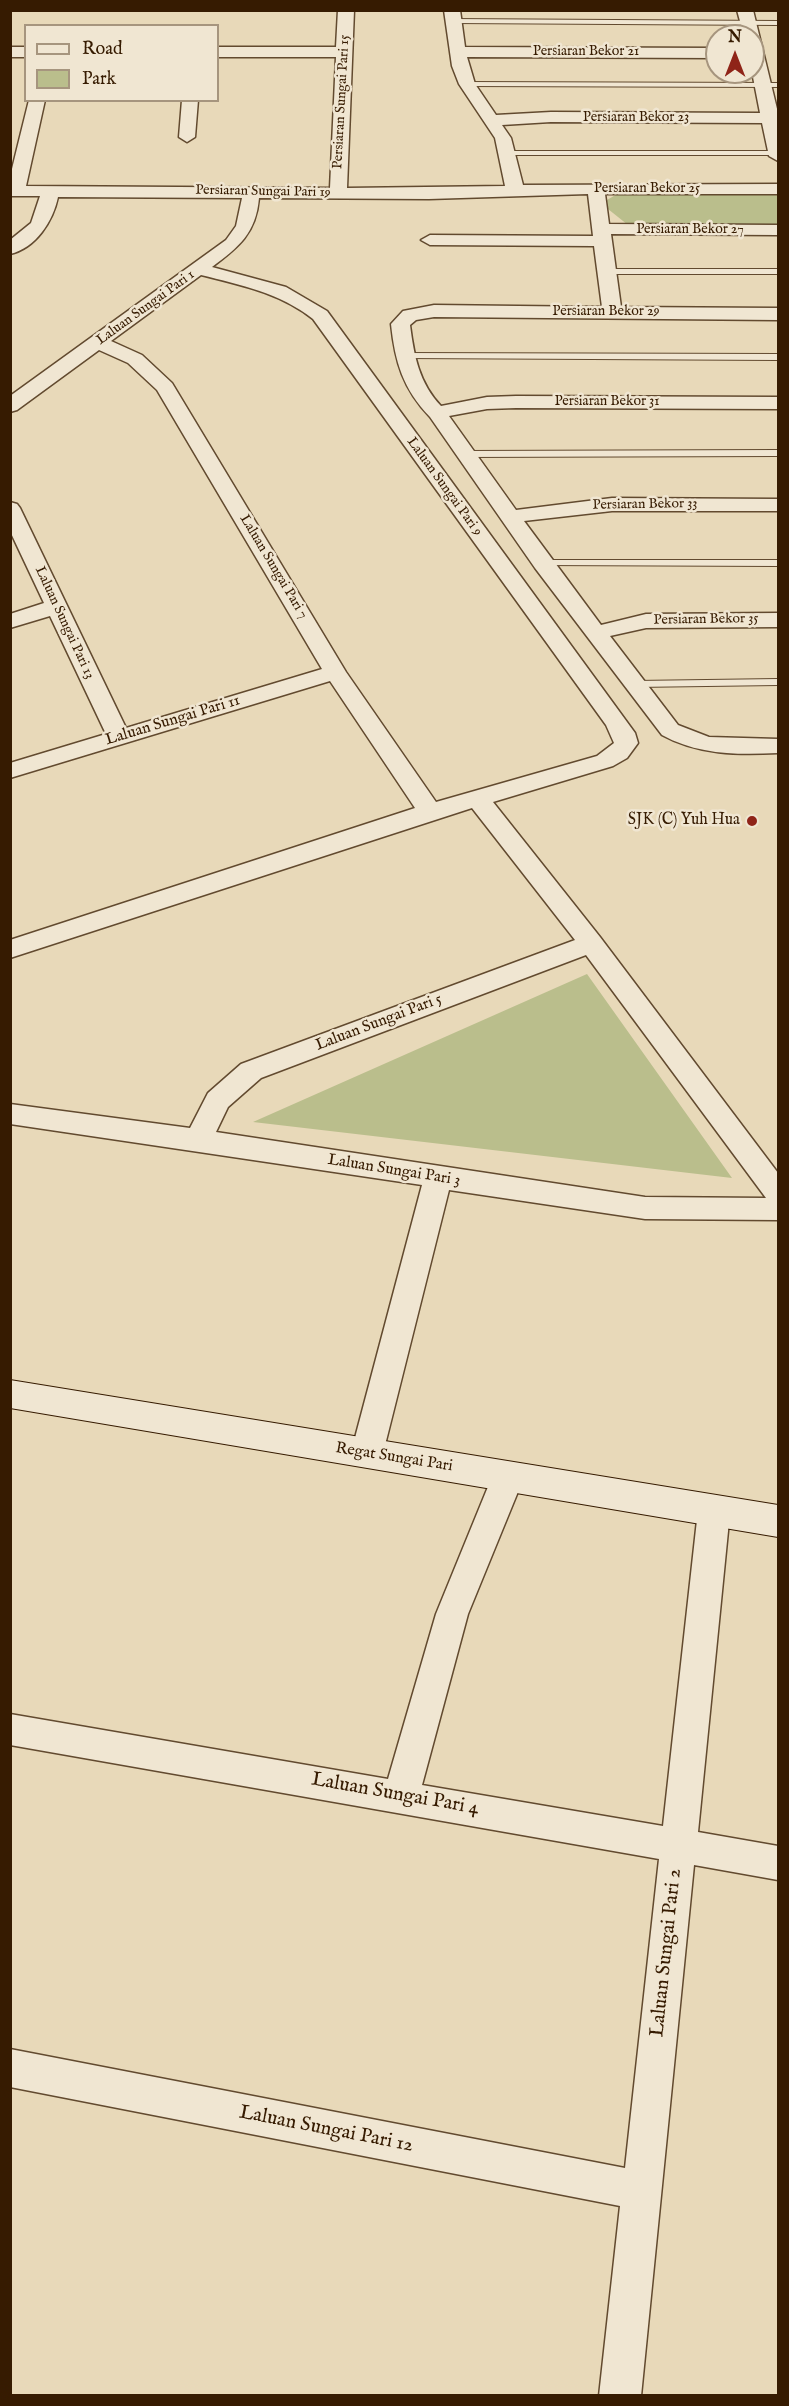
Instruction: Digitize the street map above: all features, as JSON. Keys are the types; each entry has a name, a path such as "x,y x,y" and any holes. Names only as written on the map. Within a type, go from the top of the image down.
{"main road":[{"name":"Regat Sungai Pari","path":"10,1394 778,1521"}],"street":[{"name":"Persiaran Sungai Pari 15","path":"338,193 346,10"},
{"path":"452,16 456,52 467,84 493,120 509,153 515,190"},
{"path":"219,52 344,52"},
{"name":"Persiaran Bekor 21","path":"456,52 705,53"},
{"path":"765,70 771,85 778,154"},
{"path":"13,191 36,102"},
{"path":"187,137 190,102"},
{"name":"Persiaran Bekor 23","path":"493,120 551,117 774,118"},
{"path":"596,189 612,312"},
{"name":"Persiaran Bekor 25","path":"515,190 778,189"},
{"name":"Persiaran Sungai Pari 19","path":"13,191 429,194 515,190"},
{"path":"10,249 41,225 46,215 50,191"},
{"name":"Laluan Sungai Pari 1","path":"10,406 199,269 243,234 249,223 251,192"},
{"name":"Persiaran Bekor 27","path":"429,194 431,248 603,235 778,231"},
{"name":"Laluan Sungai Pari 9","path":"199,269 285,294 307,303 320,315 623,733 626,744 619,753 605,761 477,798"},
{"name":"Persiaran Bekor 29","path":"404,355 400,324 403,318 420,312 778,314"},
{"name":"Laluan Sungai Pari 7","path":"98,343 130,356 150,368 165,387 336,672 430,812"},
{"path":"404,355 416,392 437,413 513,517 543,563 598,632 670,730 688,741 715,746 778,746"},
{"name":"Persiaran Bekor 31","path":"437,413 487,403 516,402 778,403"},
{"name":"Persiaran Bekor 33","path":"513,517 566,507 611,504 778,505"},
{"name":"Laluan Sungai Pari 13","path":"10,508 119,737"},
{"path":"10,621 56,607"},
{"name":"Persiaran Bekor 35","path":"598,632 657,620 778,620"},
{"name":"Laluan Sungai Pari 11","path":"10,771 336,672"},
{"path":"10,949 477,798 591,943 778,1193"},
{"name":"Laluan Sungai Pari 5","path":"200,1140 215,1101 228,1085 251,1071 591,943"},
{"name":"Laluan Sungai Pari 3","path":"10,1114 200,1140 645,1208 778,1209"},
{"path":"367,1454 438,1178"},
{"path":"401,1796 452,1614 508,1477"},
{"name":"Laluan Sungai Pari 2","path":"620,2396 714,1511"},
{"name":"Laluan Sungai Pari 4","path":"10,1729 778,1863"},
{"name":"Laluan Sungai Pari 12","path":"10,2068 642,2191"}],"lane":[{"path":"452,16 778,23"},
{"path":"467,84 771,85"},
{"path":"509,153 778,154"},
{"path":"607,271 778,272"},
{"path":"404,355 778,357"},
{"path":"465,454 778,453"},
{"path":"543,563 778,563"},
{"path":"635,684 778,682"}],"green space":[{"path":"619,193 778,194 778,226 628,225 608,209 607,200"},
{"path":"587,974 732,1178 253,1122"}],"place":[{"name":"SJK (C) Yuh Hua","path":"752,821"}]}
